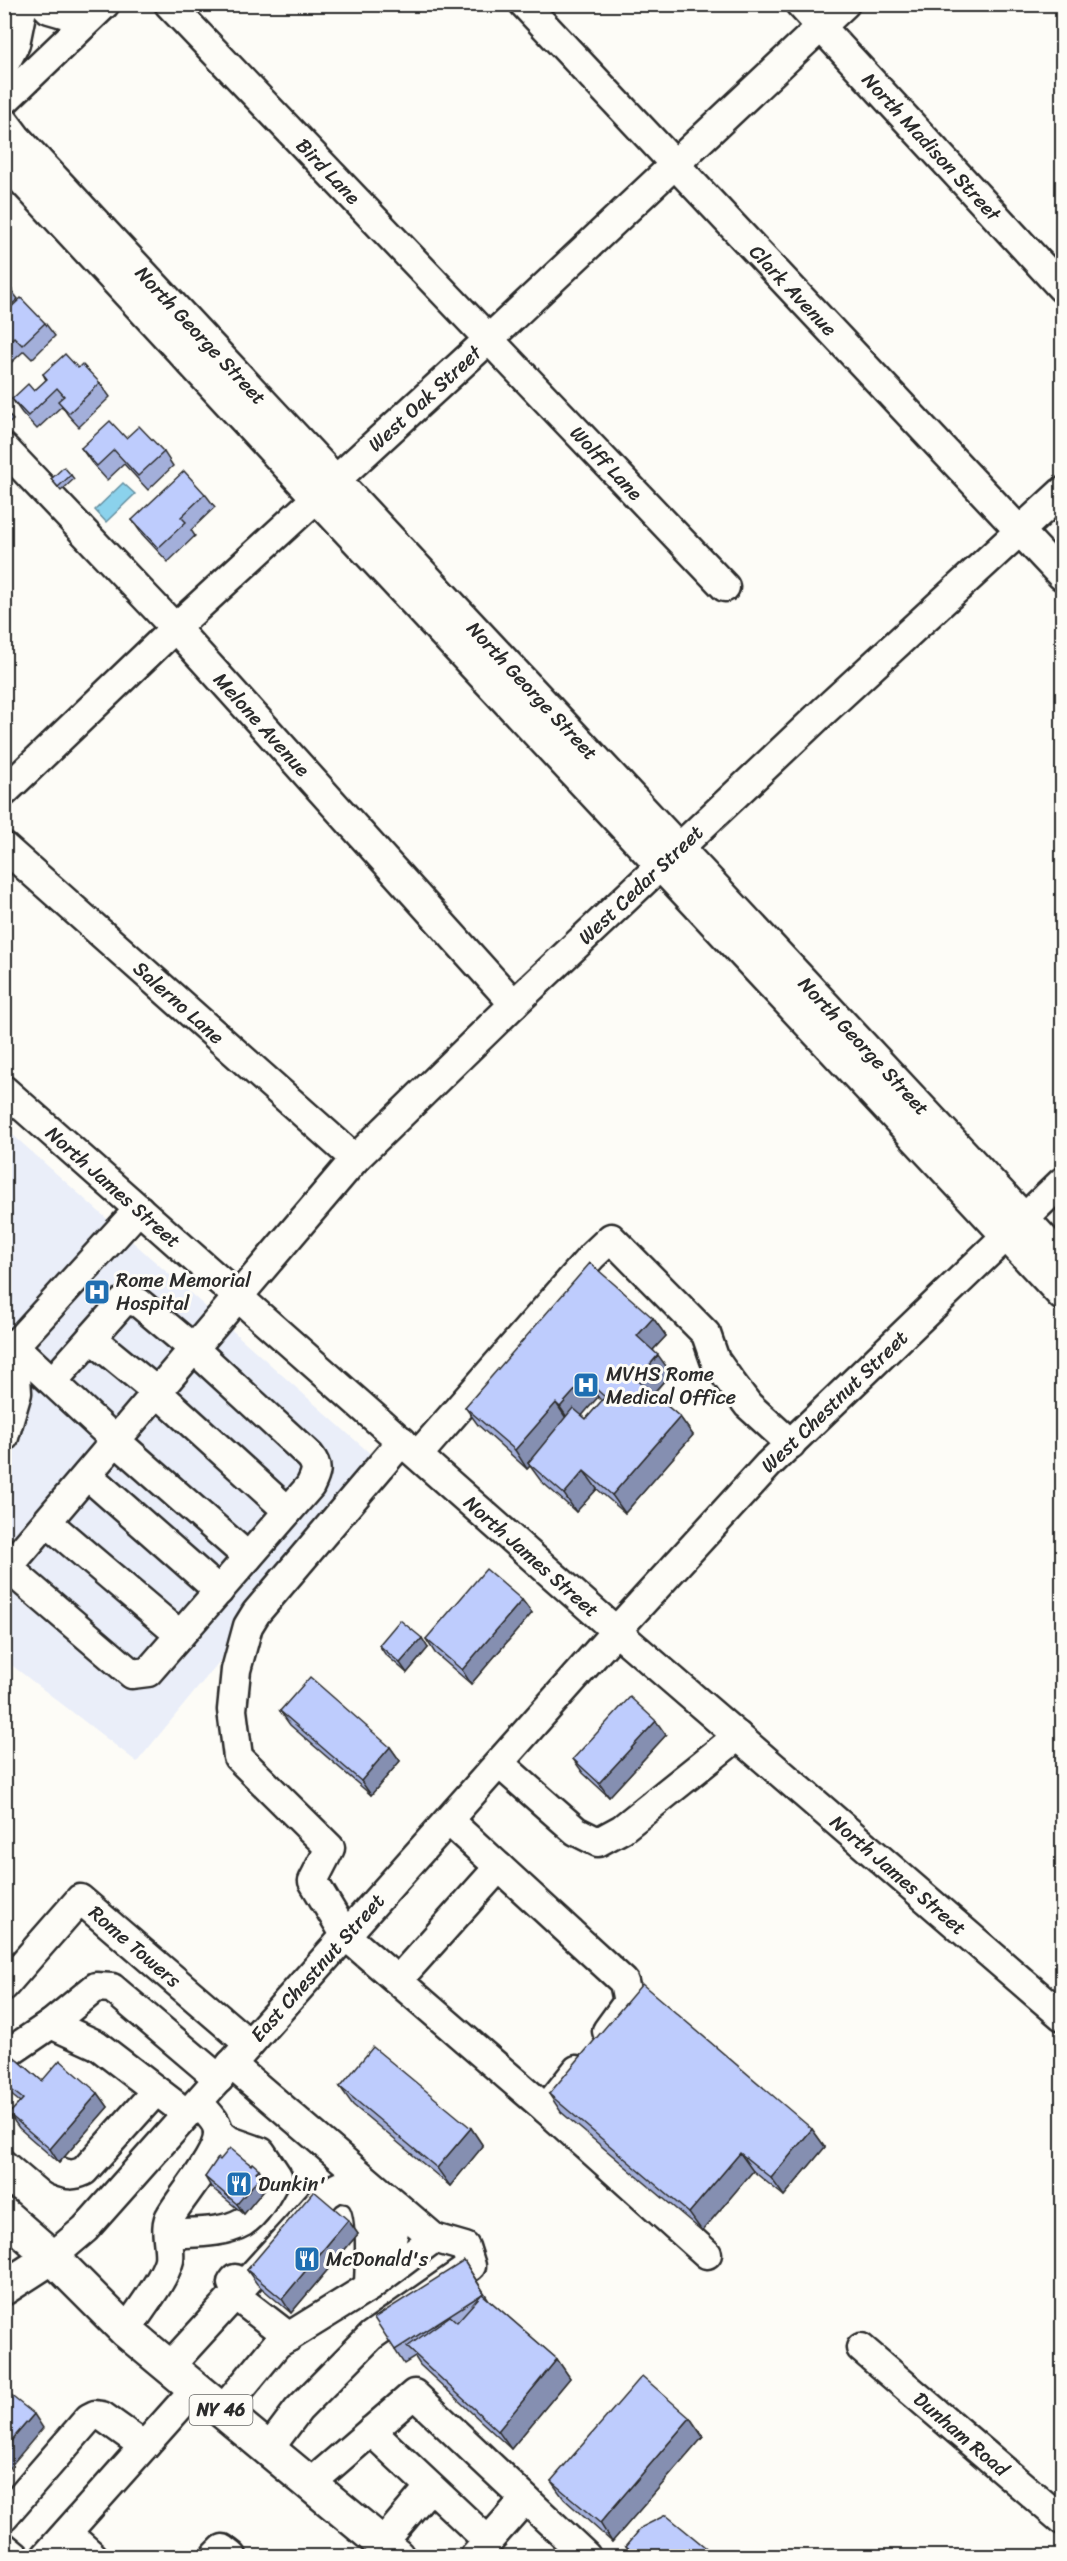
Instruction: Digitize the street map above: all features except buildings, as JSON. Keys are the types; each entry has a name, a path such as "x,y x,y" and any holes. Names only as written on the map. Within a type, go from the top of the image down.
{"main road":[{"name":"NY 46","path":"4,2215 52,2258 126,2331 389,2550"},
{"name":"East Chestnut Street","path":"4,2288 52,2258"}],"street":[{"path":"4,65 15,44 23,4"},
{"path":"44,4 49,9 96,12"},
{"name":"Bird Lane","path":"169,4 489,339"},
{"name":"Clark Avenue","path":"524,4 1062,576"},
{"name":"North Madison Street","path":"800,4 1062,288"},
{"name":"West Oak Street","path":"4,792 175,628 489,339 845,4"},
{"path":"4,101 96,12"},
{"name":"North George Street","path":"4,121 326,488"},
{"name":"North George Street","path":"4,161 326,488 1015,1227 1062,1296"},
{"name":"Wolff Lane","path":"489,339 724,586"},
{"name":"Melone Avenue","path":"4,448 175,628 514,1004"},
{"name":"West Cedar Street","path":"6,1570 355,1159 514,1004 824,711 1062,492"},
{"name":"Salerno Lane","path":"4,847 355,1159"},
{"name":"North James Street","path":"4,1090 616,1630 1062,2016"},
{"name":"West Chestnut Street","path":"616,1630 791,1443 1062,1182"},
{"path":"9,1344 139,1209"},
{"name":"North George Street","path":"1015,1227 1062,1258"},
{"path":"707,2253 546,2109 346,1936 313,1881 330,1848 238,1757 232,1710 236,1670 248,1626 256,1613 611,1238 706,1334 715,1360 748,1405 791,1443"},
{"path":"6,1570 132,1674 148,1672 310,1486 316,1474 316,1464 194,1349 139,1303 129,1300 123,1302 53,1381"},
{"path":"91,1338 157,1392 288,1511"},
{"path":"9,1344 248,1557"},
{"path":"4,1437 17,1393 9,1344"},
{"path":"87,1475 219,1591"},
{"path":"47,1522 180,1635"},
{"name":"East Chestnut Street","path":"52,2258 85,2229 500,1764 616,1630"},
{"path":"500,1764 576,1832 598,1842 622,1829 738,1736"},
{"path":"448,1821 624,1982 628,2002 546,2109"},
{"path":"398,1980 499,1867"},
{"name":"Rome Towers","path":"4,1986 80,1899 233,2062"},
{"path":"4,2056 51,2024 96,1987 112,1988 233,2062 434,2238 465,2247 471,2266 371,2336 298,2410 268,2450"},
{"path":"51,2024 97,2045 154,2091 192,2108 215,2123 218,2132 230,2141 261,2151 277,2176 266,2197 244,2221 217,2231 168,2234"},
{"path":"4,2125 58,2171 67,2175 75,2175 84,2171 154,2091"},
{"path":"126,2331 169,2261 169,2217 208,2161 218,2132"},
{"path":"289,2337 237,2295 232,2283 339,2156"},
{"path":"169,2367 237,2295 327,2193 338,2187 356,2191 367,2204 370,2246 369,2287"},
{"path":"222,2411 277,2344 369,2287 434,2238"},
{"name":"Dunham Road","path":"861,2348 1062,2520"},
{"path":"46,2556 195,2389"},
{"path":"310,2484 414,2394 586,2556"},
{"path":"4,2516 89,2418 95,2415 102,2416 144,2446"},
{"path":"371,2431 430,2487 482,2549 525,2499"},
{"path":"389,2550 430,2487"},
{"path":"67,2533 93,2556"},
{"path":"4,2547 15,2556"},
{"path":"216,2556 224,2549 232,2556"}],"shaded area":[{"name":"Rome Memorial Hospital","path":"4,1127 374,1457 228,1651 137,1762 5,1660"}],"water":[{"path":"123,483 135,494 106,522 95,510"}],"place":[{"name":"Rome Memorial Hospital","path":"97,1292"},
{"name":"MVHS Rome Medical Office","path":"586,1385"},
{"name":"Dunkin'","path":"239,2184"},
{"name":"McDonald's","path":"307,2259"}]}
